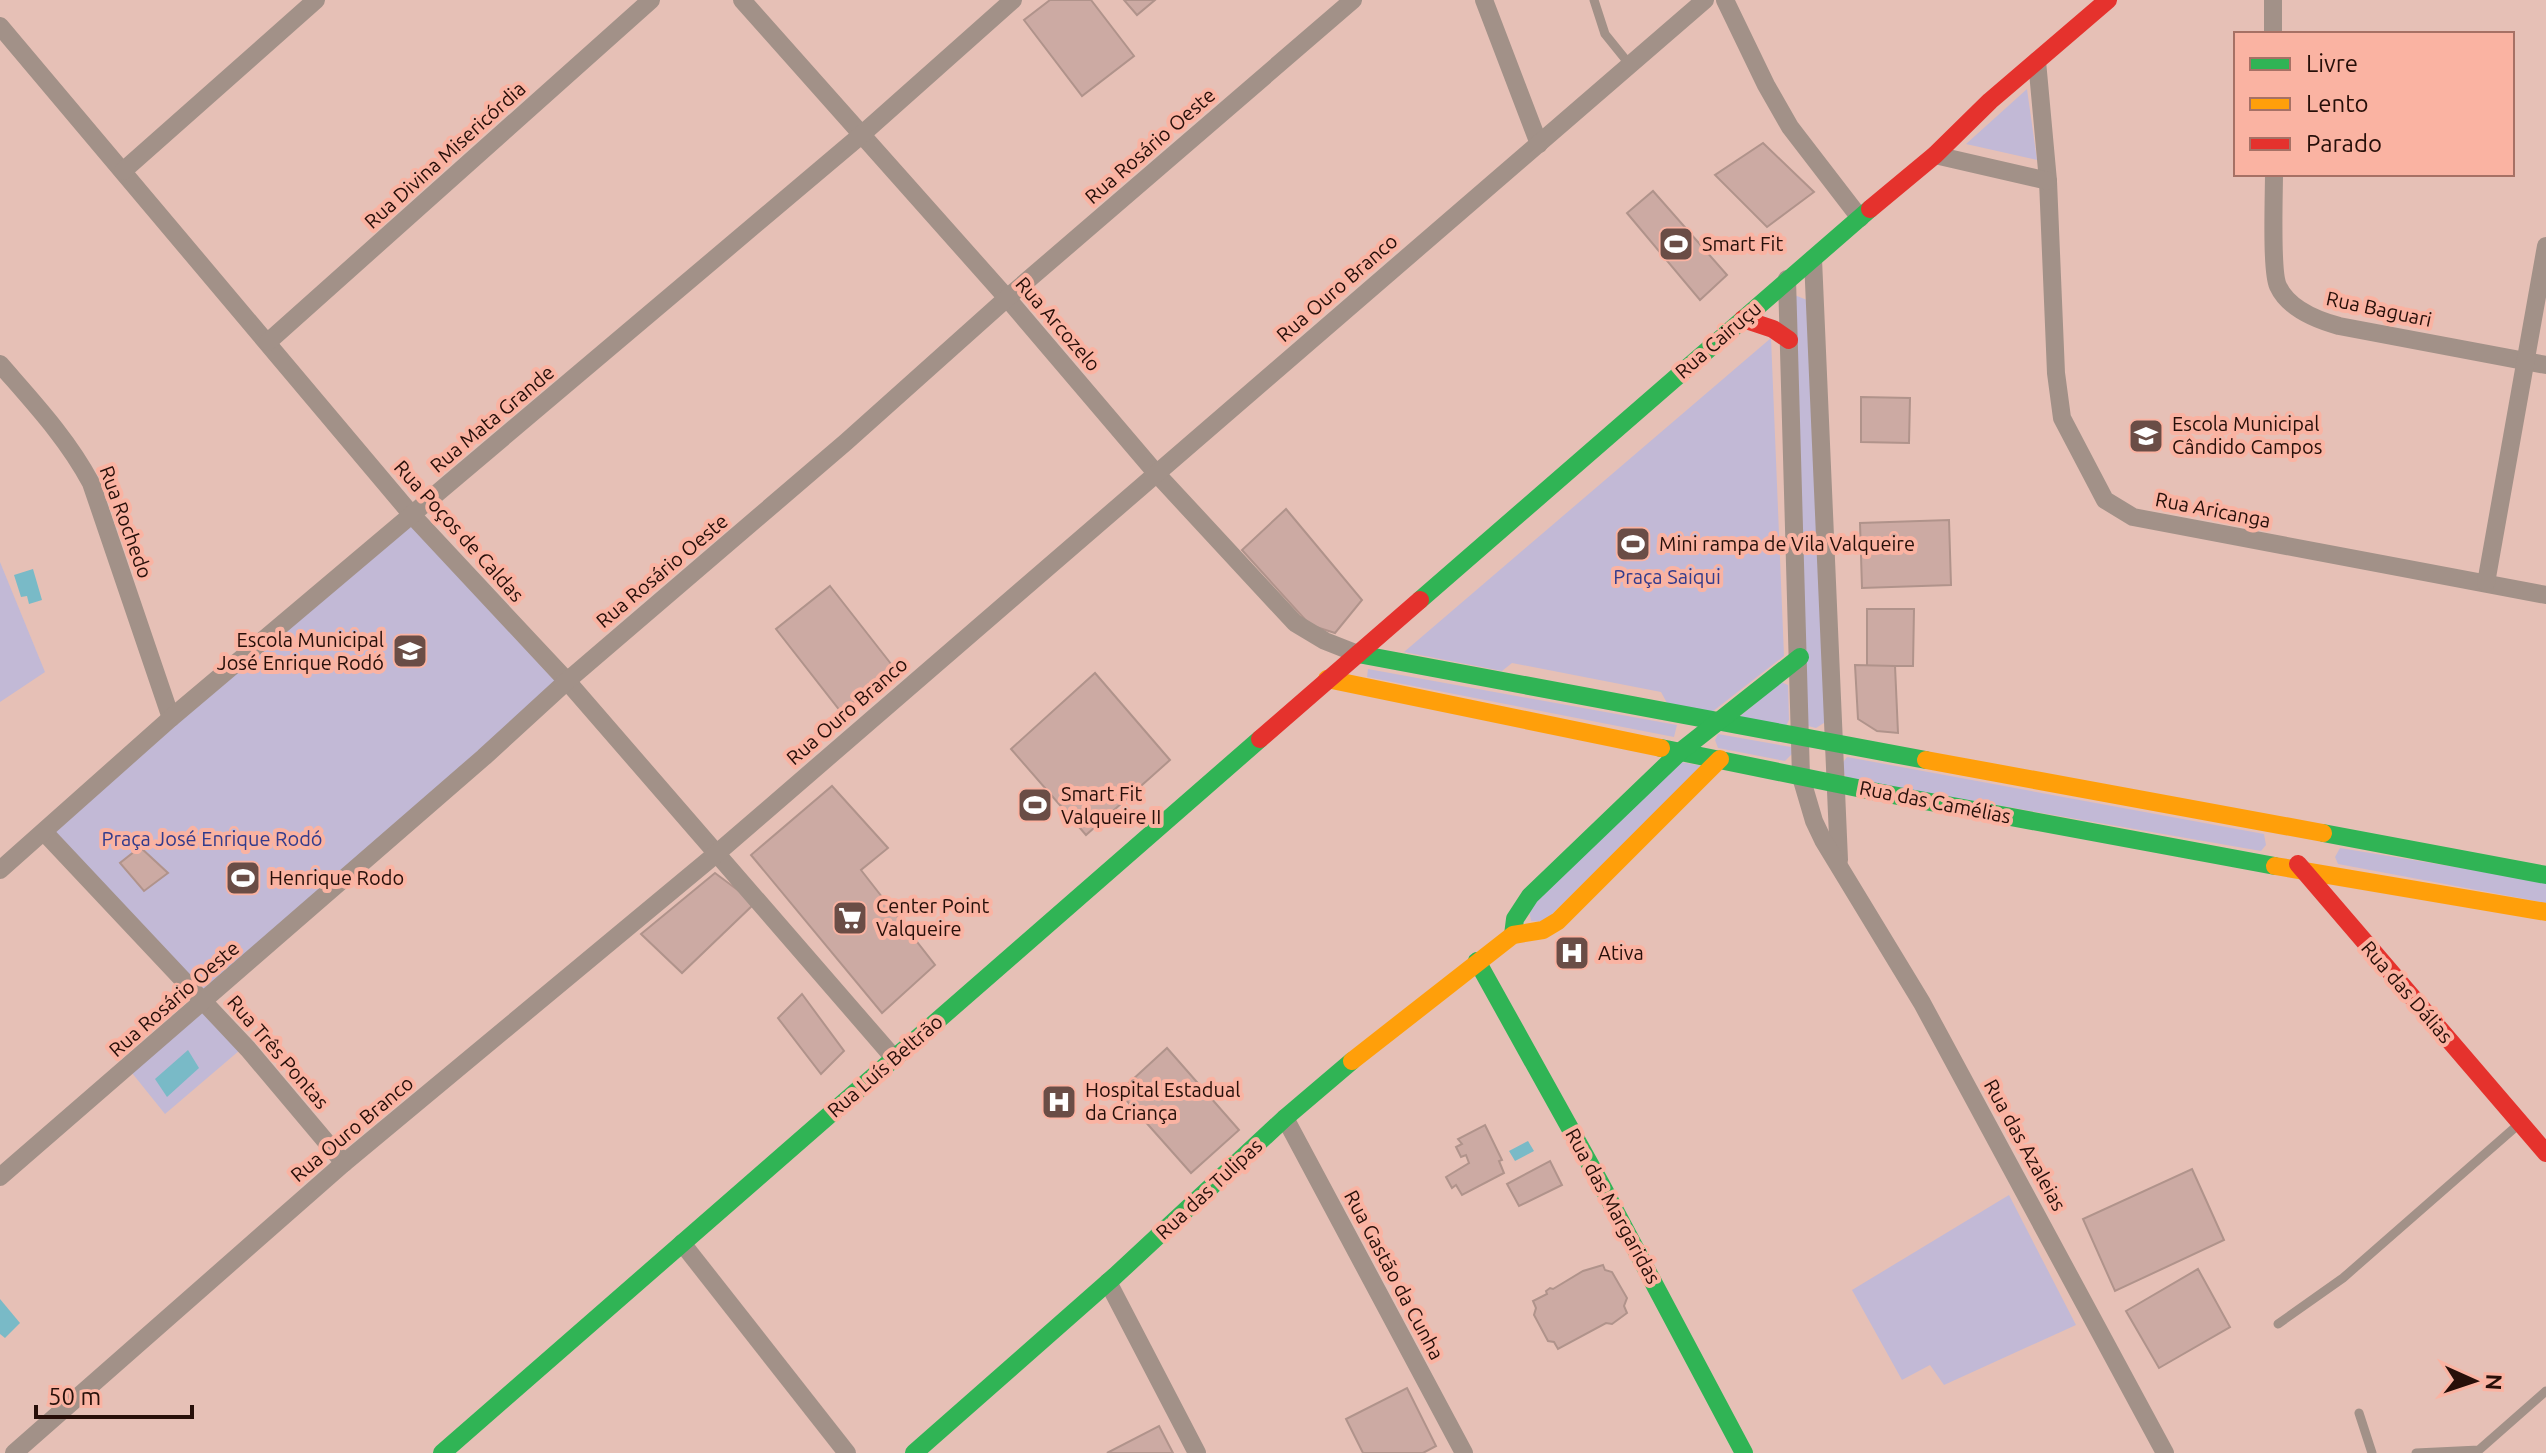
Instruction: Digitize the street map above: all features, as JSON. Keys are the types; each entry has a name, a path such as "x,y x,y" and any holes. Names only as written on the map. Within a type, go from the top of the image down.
{"street":[{"path":"123,171 316,0"},
{"name":"Rua Divina Misericórdia","path":"268,342 651,0"},
{"name":"Rua Arcozelo","path":"742,0 1007,298 1156,473 1295,623 1325,641 1358,654"},
{"name":"Rua Mata Grande","path":"0,870 171,718 860,136 1013,0"},
{"name":"Rua Rosário Oeste","path":"0,1177 1353,0"},
{"path":"1484,0 1539,144"},
{"name":"Rua Ouro Branco","path":"14,1453 344,1163 716,854 1705,0"},
{"path":"1725,0 1790,127 1860,218"},
{"name":"Rua Cairuçu","path":"1327,679 1787,279 1935,155 1990,101 2108,0"},
{"path":"2273,0 2273,32"},
{"name":"Rua Poços de Caldas","path":"0,26 412,515 567,681 894,1058"},
{"name":"Rua Aricanga","path":"2037,61 2048,181 2056,373 2062,418 2105,500 2133,517 2546,595"},
{"path":"1935,155 2048,181"},
{"name":"Rua Baguari","path":"2274,176 2277,280 2278,286 2295,305 2319,321 2339,326 2546,365"},
{"path":"2486,583 2546,246"},
{"path":"1813,259 1834,783"},
{"path":"1787,279 1801,777"},
{"path":"1743,319 1773,329 1789,340"},
{"name":"Rua Rochedo","path":"0,364 56,428 91,483 171,718"},
{"path":"1795,510 1823,508"},
{"name":"Rua das Camélias","path":"1358,654 2546,875"},
{"path":"1513,935 1515,919 1530,896 1681,751 1800,657"},
{"name":"Rua das Camélias","path":"1327,679 1801,777 2546,912"},
{"name":"Rua Luís Beltrão","path":"442,1453 1327,679"},
{"name":"Rua das Tulipas","path":"914,1453 1108,1282 1285,1118 1384,1034 1513,935 1543,930 1558,921 1720,759"},
{"name":"Rua das Azaleias","path":"1801,777 1814,821 1922,1003 2165,1453"},
{"name":"Rua das Azaleias","path":"1834,783 1839,863"},
{"name":"Rua das Dálias","path":"2275,827 2302,870 2546,1153"},
{"name":"Rua Três Pontas","path":"44,832 205,1001 344,1163"},
{"name":"Rua das Margaridas","path":"1477,961 1601,1184 1744,1453"},
{"name":"Rua Gastão da Cunha","path":"1285,1118 1464,1453"},
{"path":"682,1243 847,1453"},
{"path":"1108,1282 1197,1453"}],"lane":[{"path":"1594,0 1605,34 1630,65"},
{"path":"2278,1324 2343,1278 2520,1123"},
{"path":"2416,1453 2479,1450 2546,1391"},
{"path":"2359,1413 2372,1453"}],"green space":[{"path":"2027,89 2037,160 1966,144"},
{"path":"1793,297 1807,300 1827,721 1816,728 1808,726"},
{"name":"Praça Saiqui","path":"1771,338 1784,656 1712,712 1667,703 1661,692 1512,663 1502,671 1404,652"},
{"name":"Praça José Enrique Rodó","path":"412,515 567,681 205,1001 240,1050 165,1114 128,1068 204,1002 44,832"},
{"path":"0,562 45,672 0,702"},
{"path":"1368,669 1677,725 1674,737 1367,677"},
{"path":"1781,682 1788,685 1789,720 1786,726 1738,718"},
{"path":"1718,734 1791,747 1792,754 1785,761 1718,748 1715,740"},
{"path":"1847,757 2264,834 2266,845 2261,851 1847,779 1840,766"},
{"path":"1681,762 1702,766 1544,922 1531,921 1528,905"},
{"path":"2340,848 2546,882 2546,903 2338,864 2335,857"},
{"path":"2009,1195 2076,1325 1944,1385 1930,1365 1902,1380 1852,1290"}],"water":[{"path":"33,569 42,600 29,604 27,596 21,597 14,575"},
{"path":"188,1050 199,1068 167,1097 155,1079"},
{"path":"1528,1141 1534,1151 1515,1161 1509,1151"},
{"path":"0,1299 20,1323 5,1338 0,1334"}],"building":[{"path":"1050,0 1091,0 1134,56 1082,96 1024,20"},
{"path":"1124,0 1155,0 1137,15"},
{"path":"1763,143 1814,192 1767,227 1715,175"},
{"name":"Smart Fit","path":"1653,191 1727,275 1700,300 1627,213"},
{"path":"1861,397 1910,398 1909,443 1861,442"},
{"path":"1286,509 1362,600 1335,633 1310,625 1242,550"},
{"path":"1949,520 1951,585 1862,588 1860,523"},
{"path":"830,586 895,669 841,712 776,629"},
{"path":"1867,609 1914,609 1913,666 1867,666"},
{"path":"1855,665 1895,666 1898,733 1877,731 1858,719"},
{"path":"1095,673 1170,760 1086,835 1011,749"},
{"name":"Center Point Valqueire","path":"832,786 888,848 861,870 935,965 882,1013 751,855"},
{"path":"140,847 168,873 144,891 120,863"},
{"path":"715,873 755,903 682,973 641,934"},
{"path":"802,994 844,1051 821,1074 778,1018"},
{"path":"1167,1048 1239,1130 1191,1173 1119,1092"},
{"path":"1485,1125 1502,1160 1499,1161 1504,1173 1462,1195 1456,1185 1452,1188 1446,1177 1469,1163 1466,1155 1461,1157 1456,1147 1462,1144 1458,1139"},
{"path":"1550,1161 1562,1185 1519,1206 1507,1184"},
{"path":"2192,1169 2224,1240 2115,1291 2083,1219"},
{"path":"1603,1265 1605,1270 1612,1272 1627,1298 1624,1306 1627,1313 1612,1324 1606,1323 1558,1349 1554,1342 1548,1341 1534,1315 1536,1308 1533,1301 1547,1294 1550,1288 1583,1271"},
{"path":"2198,1269 2230,1327 2159,1368 2126,1311"},
{"path":"1407,1388 1436,1446 1423,1453 1363,1453 1346,1419"},
{"path":"1159,1426 1173,1453 1107,1453"}],"traffic: fast":[{"path":"1420,600 1870,209"},
{"path":"1358,654 1926,760"},
{"path":"1513,935 1515,919 1530,896 1681,751 1800,657"},
{"path":"442,1453 1260,739"},
{"path":"1661,748 1882,793 2275,866"},
{"path":"2323,833 2546,875"},
{"path":"1477,961 1601,1184 1744,1453"},
{"path":"914,1453 1352,1061"}],"traffic: slow":[{"path":"1327,679 1661,748"},
{"path":"1352,1061 1513,935 1543,930 1558,921 1720,759"},
{"path":"1926,760 2323,833"},
{"path":"2275,866 2546,912"}],"traffic: jam":[{"path":"1870,209 2108,0"},
{"path":"1743,319 1773,329 1789,340"},
{"path":"1260,739 1420,600"},
{"path":"2298,864 2546,1153"}],"place":[{"name":"Smart Fit","path":"1676,244"},
{"name":"Escola Municipal Cândido Campos","path":"2146,436"},
{"name":"Mini rampa de Vila Valqueire","path":"1633,544"},
{"name":"Escola Municipal José Enrique Rodó","path":"410,651"},
{"name":"Smart Fit Valqueire II","path":"1035,805"},
{"name":"Henrique Rodo","path":"243,878"},
{"name":"Center Point Valqueire","path":"850,918"},
{"name":"Ativa","path":"1572,953"},
{"name":"Hospital Estadual da Criança","path":"1059,1102"}]}
